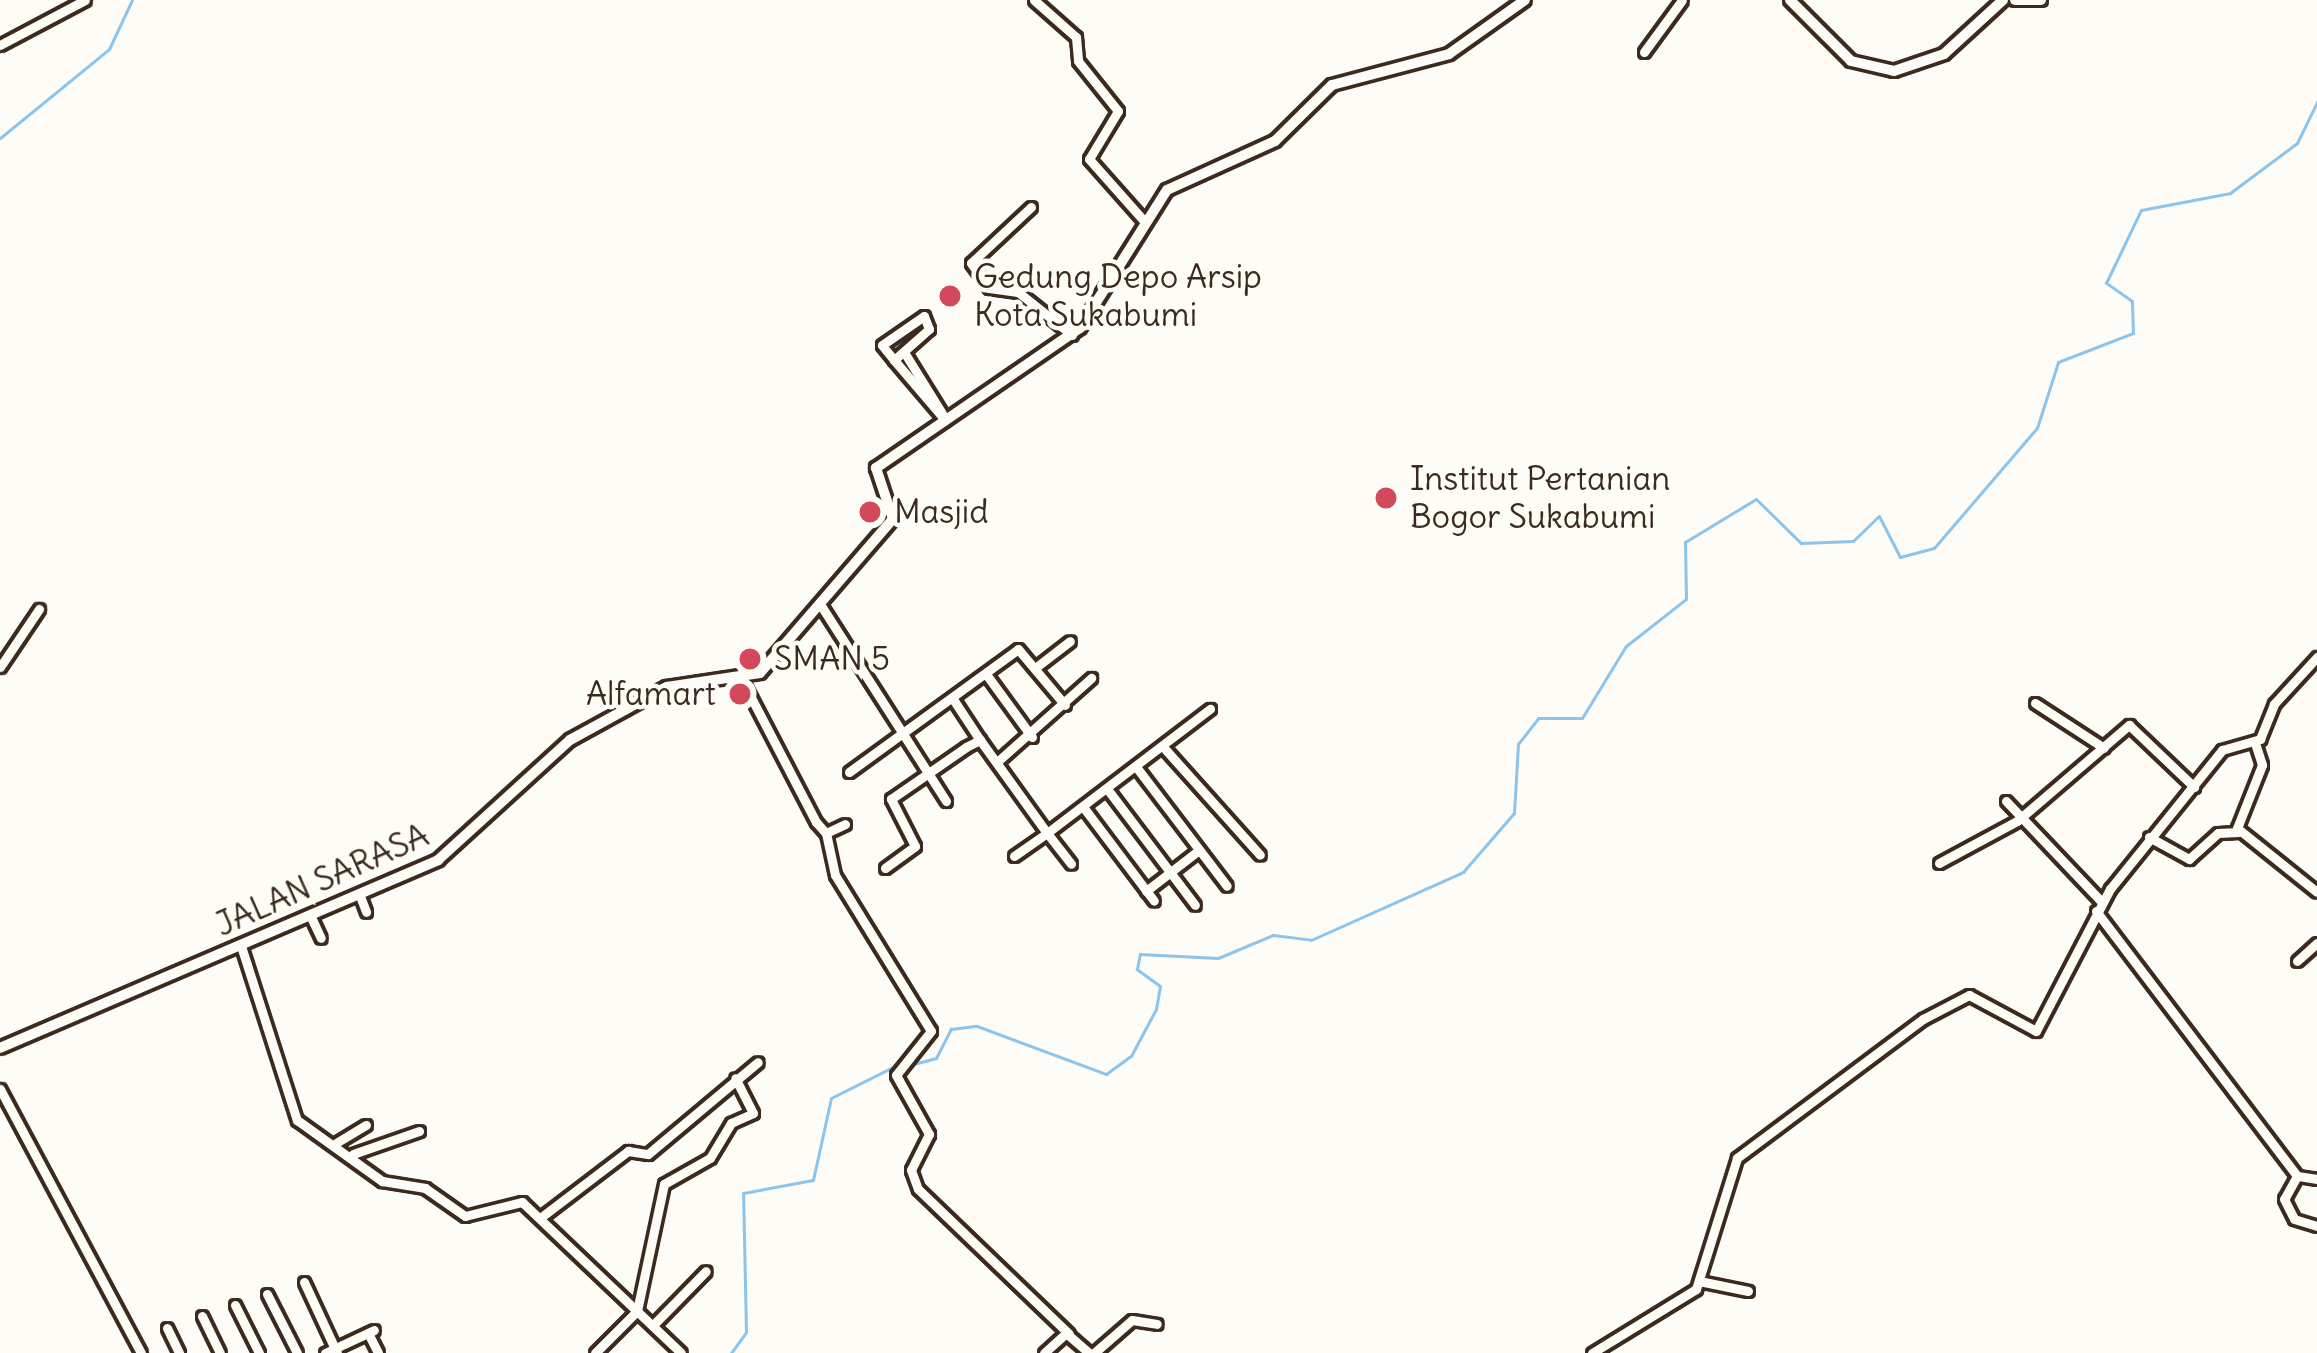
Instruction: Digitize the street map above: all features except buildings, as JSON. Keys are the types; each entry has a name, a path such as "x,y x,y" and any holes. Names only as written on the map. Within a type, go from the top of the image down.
{"street":[{"path":"0,45 85,0"},
{"path":"1034,0 1076,37 1075,55 1118,111 1089,160 1144,221"},
{"path":"1157,1324 1130,1321 1091,1353 918,1189 911,1170 929,1134 896,1075 931,1030 835,874 826,833 742,680 778,657 893,519 873,472 1072,335 1168,190 1265,147 1332,85 1450,54 1525,0"},
{"path":"1644,52 1682,0"},
{"path":"1790,0 1845,57 1879,70 1932,61 2003,0"},
{"path":"2015,0 2041,0"},
{"path":"1031,207 971,263 988,287 1018,292 1072,335"},
{"path":"894,360 930,327 924,316 882,345 894,360 945,420"},
{"path":"904,352 945,420"},
{"path":"820,604 946,801"},
{"path":"0,667 39,609"},
{"path":"1035,668 1070,641"},
{"path":"849,772 1018,650 1065,705"},
{"path":"1592,1353 1699,1281 1737,1158 1957,997 2036,1031 2099,906 2150,837 2227,746 2255,743 2317,657"},
{"path":"986,674 1032,737"},
{"path":"998,761 1032,737 1090,678"},
{"name":"JALAN SARASA","path":"0,1048 360,896 465,843 581,733 668,687 742,680"},
{"path":"953,699 1071,864"},
{"path":"2035,703 2104,748"},
{"path":"1015,856 1165,749 1210,709"},
{"path":"1939,863 2023,817 2132,725 2194,787"},
{"path":"885,868 915,846 889,803 926,772 980,740"},
{"path":"2240,832 2262,766 2255,743"},
{"path":"1165,749 1260,855"},
{"path":"1138,768 1227,886"},
{"path":"1108,790 1196,904"},
{"path":"2006,801 2099,906 2296,1176 2317,1179"},
{"path":"1084,808 1154,901"},
{"path":"826,833 845,824"},
{"path":"2150,837 2184,860 2218,833 2240,832 2317,892"},
{"path":"1146,891 1199,850"},
{"path":"360,896 366,912"},
{"path":"311,917 321,938"},
{"path":"2297,962 2317,943"},
{"path":"241,946 284,1103 382,1181 425,1188 465,1216 519,1200 636,1301 681,1353"},
{"path":"540,1218 628,1151 649,1154 758,1061"},
{"path":"595,1353 636,1301 664,1184 710,1158 731,1123 753,1113 735,1078"},
{"path":"0,1089 141,1353"},
{"path":"336,1143 366,1125"},
{"path":"352,1154 419,1131"},
{"path":"2296,1176 2284,1199 2294,1219 2317,1226"},
{"path":"656,1322 706,1271"},
{"path":"1699,1281 1748,1292"},
{"path":"304,1282 332,1351 371,1331 378,1353"},
{"path":"267,1294 297,1353"},
{"path":"235,1305 259,1353"},
{"path":"202,1316 220,1353"},
{"path":"167,1328 179,1353"},
{"path":"1044,1353 1069,1334"}],"waterway":[{"path":"0,138 109,49 132,0"},
{"path":"906,1066 936,1058 951,1029 977,1026 1106,1074 1131,1056 1156,1009 1160,986 1137,969 1140,954 1218,958 1273,935 1311,940 1463,872 1514,813 1518,744 1538,718 1582,718 1626,646 1686,599 1685,542 1756,499 1801,543 1853,541 1879,516 1900,557 1934,548 2037,428 2058,362 2133,333 2132,301 2106,283 2141,210 2230,193 2297,143 2317,102"},
{"path":"731,1353 746,1332 743,1193 813,1180 831,1098 897,1065"}],"place":[{"name":"Gedung Depo Arsip Kota Sukabumi","path":"950,296"},
{"name":"Institut Pertanian Bogor Sukabumi","path":"1386,498"},
{"name":"Masjid","path":"870,512"},
{"name":"SMAN 5","path":"750,659"},
{"name":"Alfamart","path":"740,694"}]}
